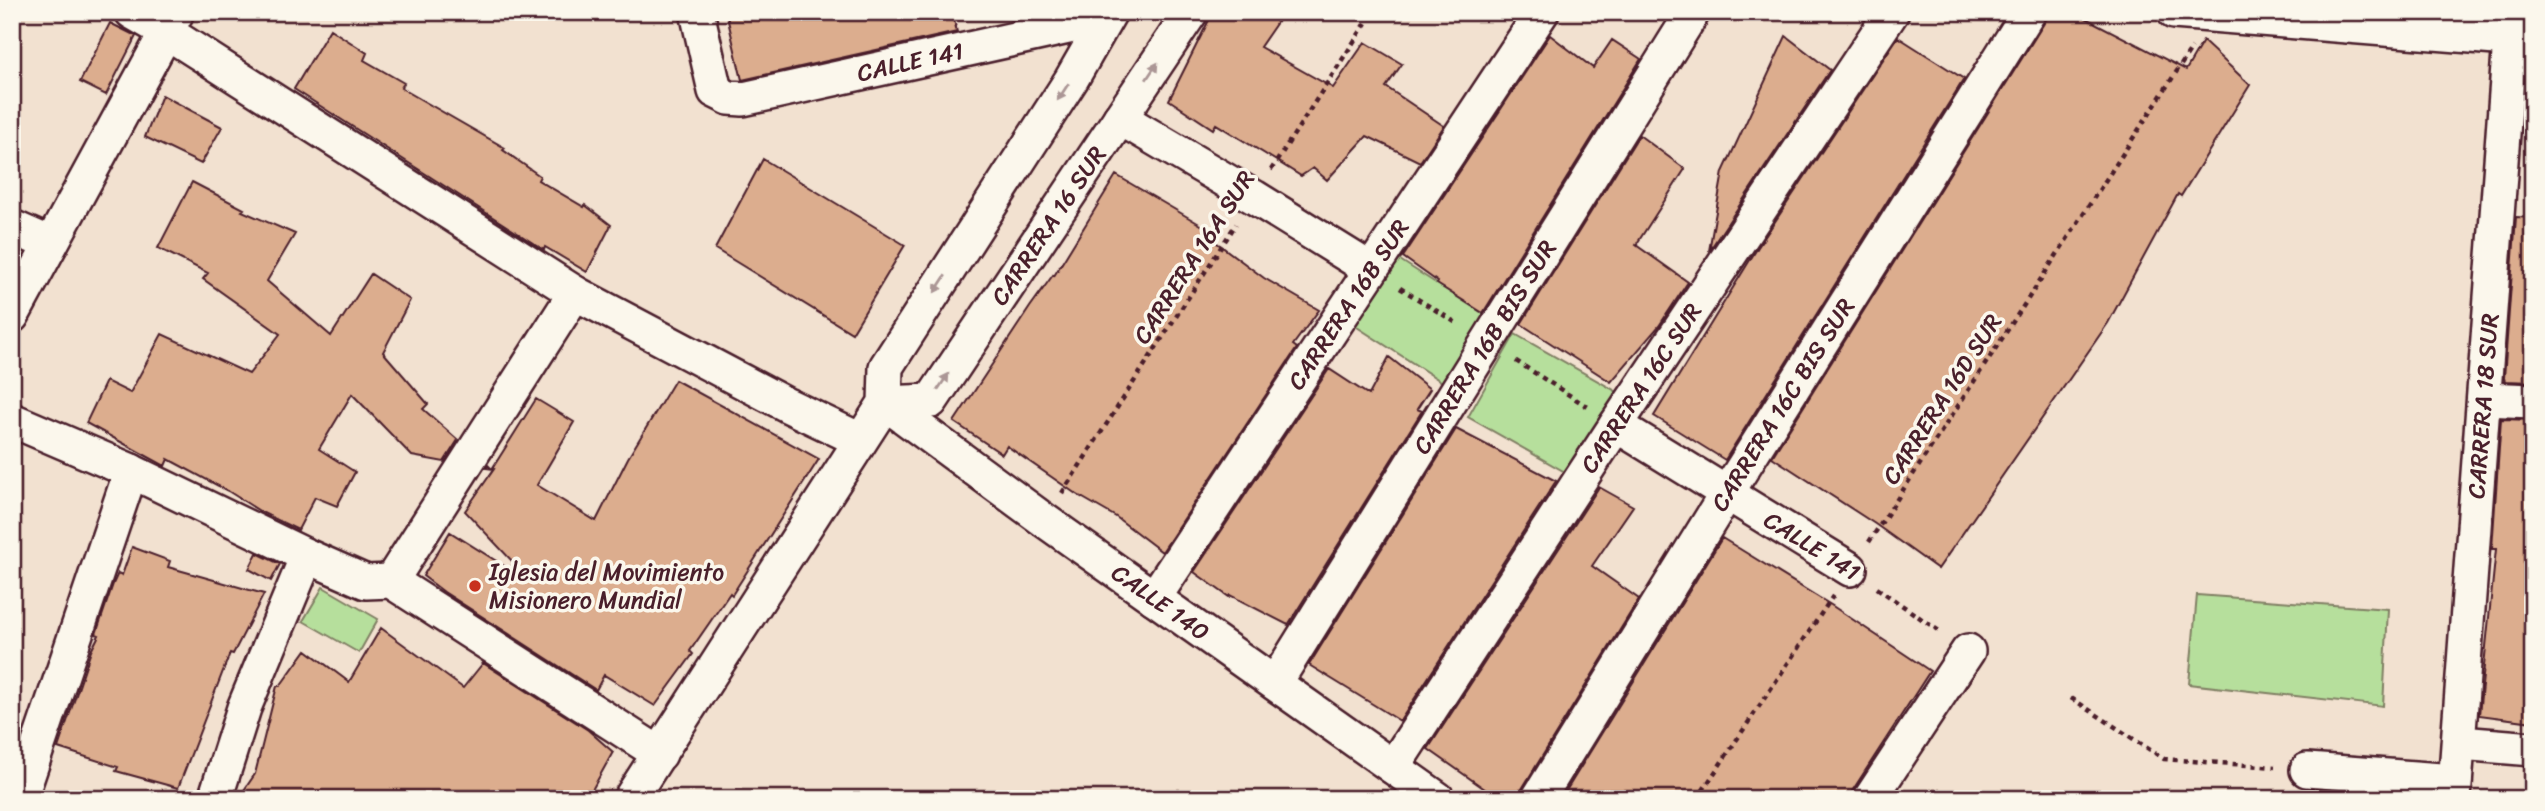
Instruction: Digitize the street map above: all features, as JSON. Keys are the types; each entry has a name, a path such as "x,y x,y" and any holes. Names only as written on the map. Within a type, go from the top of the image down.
{"street":[{"path":"132,12 171,21 575,293 860,440"},
{"name":"CALLE 141","path":"697,12 715,91 743,99 1107,16"},
{"name":"CARRERA 16 SUR","path":"885,403 930,401 1191,12"},
{"name":"CARRERA 16B SUR","path":"1154,598 1542,12"},
{"name":"CARRERA 16B BIS SUR","path":"1275,683 1693,12"},
{"name":"CARRERA 16C SUR","path":"1393,767 1616,425 1892,12"},
{"name":"CARRERA 16C BIS SUR","path":"1538,799 2029,12"},
{"path":"2174,12 2389,30 2518,31"},
{"path":"630,799 885,403 886,367 1071,80 1107,16"},
{"path":"12,316 171,21"},
{"name":"CARRERA 18 SUR","path":"2455,790 2484,399 2518,31"},
{"path":"1119,118 1370,269"},
{"path":"12,227 51,244"},
{"path":"391,581 575,293"},
{"path":"2484,399 2533,401"},
{"name":"CALLE 140","path":"885,403 1044,520 1438,799"},
{"path":"12,420 131,471 366,582 391,581 660,754"},
{"name":"CALLE 141","path":"1616,425 1850,569"},
{"path":"20,799 131,471"},
{"path":"215,799 244,708 307,556"},
{"path":"1870,799 1968,651"},
{"path":"2460,743 2533,749"},
{"path":"2307,770 2455,790"}],"path":[{"name":"CARRERA 16A SUR","path":"1044,520 1373,12"},
{"name":"CARRERA 16D SUR","path":"1697,799 2213,15"},
{"name":"CALLE 141","path":"1850,569 1968,651"},
{"path":"2071,698 2164,759 2307,770"}],"green space":[{"path":"1386,251 1490,318 1447,385 1343,318"},
{"path":"1515,334 1619,393 1572,476 1468,417"},
{"path":"323,587 378,619 359,653 303,621"},
{"path":"2197,595 2388,609 2383,706 2189,684"}],"building":[{"path":"726,12 952,12 957,32 742,80"},
{"path":"1213,12 1284,12 1260,47 1333,88 1365,42 1402,64 1386,87 1444,126 1420,162 1367,136 1327,180 1313,168 1301,176 1216,124 1213,129 1169,100"},
{"path":"2051,12 2074,12 2186,70 2203,41 2250,85 2181,196 2178,194 2108,323 1938,569 1772,457"},
{"path":"110,23 136,36 106,95 80,82"},
{"path":"330,29 367,53 364,60 404,83 401,88 505,148 503,150 540,176 538,180 584,207 585,205 611,225 587,272 545,247 544,250 294,89"},
{"path":"1550,35 1593,68 1612,40 1641,59 1483,313 1437,284 1438,282 1403,257"},
{"path":"1786,36 1830,70 1709,251 1723,172"},
{"path":"1898,37 1964,79 1725,460 1654,416 1758,247"},
{"path":"162,95 222,127 201,164 145,137"},
{"path":"1639,135 1685,169 1636,245 1688,282 1659,326 1611,382 1521,324"},
{"path":"763,159 905,245 852,333 715,249"},
{"path":"1116,175 1208,229 1205,234 1264,278 1319,310 1293,345 1297,348 1162,552 1116,517 1076,494 1007,446 1002,454 954,422 1030,307 1054,276"},
{"path":"192,182 244,209 242,211 295,234 267,281 331,336 371,274 410,300 383,352 428,404 423,409 458,440 444,462 412,456 352,394 319,449 355,472 337,506 315,497 298,530 168,459 165,466 86,423 106,381 130,393 162,334 249,374 280,334 203,279 208,273 158,248"},
{"path":"2516,217 2533,218 2533,382 2505,381 2504,378"},
{"path":"1389,357 1430,389 1417,409 1422,411 1288,625 1230,595 1229,597 1194,572 1329,369 1369,395"},
{"path":"675,380 819,459 732,595 730,593 690,651 693,654 655,706 604,675 596,690 423,576 450,532 509,569 514,563 465,511 536,399 574,422 537,485 596,521 628,458"},
{"path":"2501,419 2533,420 2533,722 2479,715 2496,549 2492,549"},
{"path":"1456,429 1556,481 1400,721 1309,665"},
{"path":"1599,487 1633,506 1592,566 1639,599 1522,789 1519,799 1499,799 1428,749"},
{"path":"1722,538 1831,605 1930,671 1847,799 1561,799"},
{"path":"132,547 170,561 168,567 264,594 233,654 230,653 178,788 116,771 118,767 58,748 99,635 96,634 113,584 118,573 122,575"},
{"path":"257,553 280,564 271,581 249,569"},
{"path":"381,628 463,688 483,663 588,730 613,752 587,799 238,799 255,774 277,686 280,686 306,650 349,682"}],"place":[{"name":"Iglesia del Movimiento Misionero Mundial","path":"475,586"}]}
